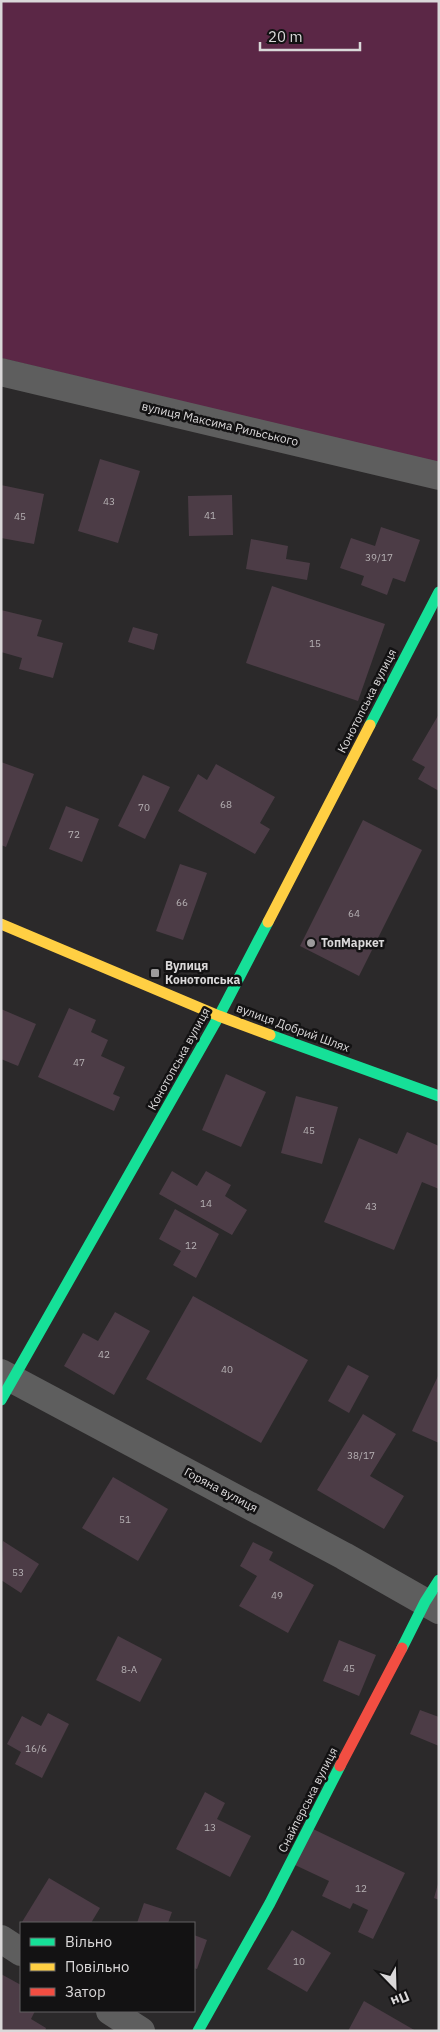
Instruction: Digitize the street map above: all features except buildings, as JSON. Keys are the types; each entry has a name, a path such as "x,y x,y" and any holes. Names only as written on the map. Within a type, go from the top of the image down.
{"street":[{"name":"вулиця Максима Рильського","path":"1,372 439,476"},
{"name":"Конотопська вулиця","path":"5,1384 219,1016 439,592"},
{"name":"вулиця Добрий Шлях","path":"1,924 219,1016 439,1096"},
{"name":"Горяна вулиця","path":"5,1384 344,1556 434,1597"},
{"name":"Снайперська вулиця","path":"198,2031 270,1903 434,1597"},
{"path":"1,1939 20,1951"},
{"path":"112,2012 141,2031"}],"shaded area":[{"path":"1,1 439,1 439,464 1,358"}],"traffic: fast":[{"path":"370,725 439,592"},
{"path":"1,1400 219,1016 268,922"},
{"path":"270,1035 439,1096"},
{"path":"402,1648 425,1602 439,1580"},
{"path":"198,2031 270,1903 340,1766"}],"traffic: slow":[{"path":"268,922 370,725"},
{"path":"1,924 219,1016 270,1035"}],"traffic: jam":[{"path":"340,1766 402,1648"}],"place":[{"name":"ТопМаркет","path":"311,943"},
{"name":"Вулиця Конотопська","path":"155,973"}]}
